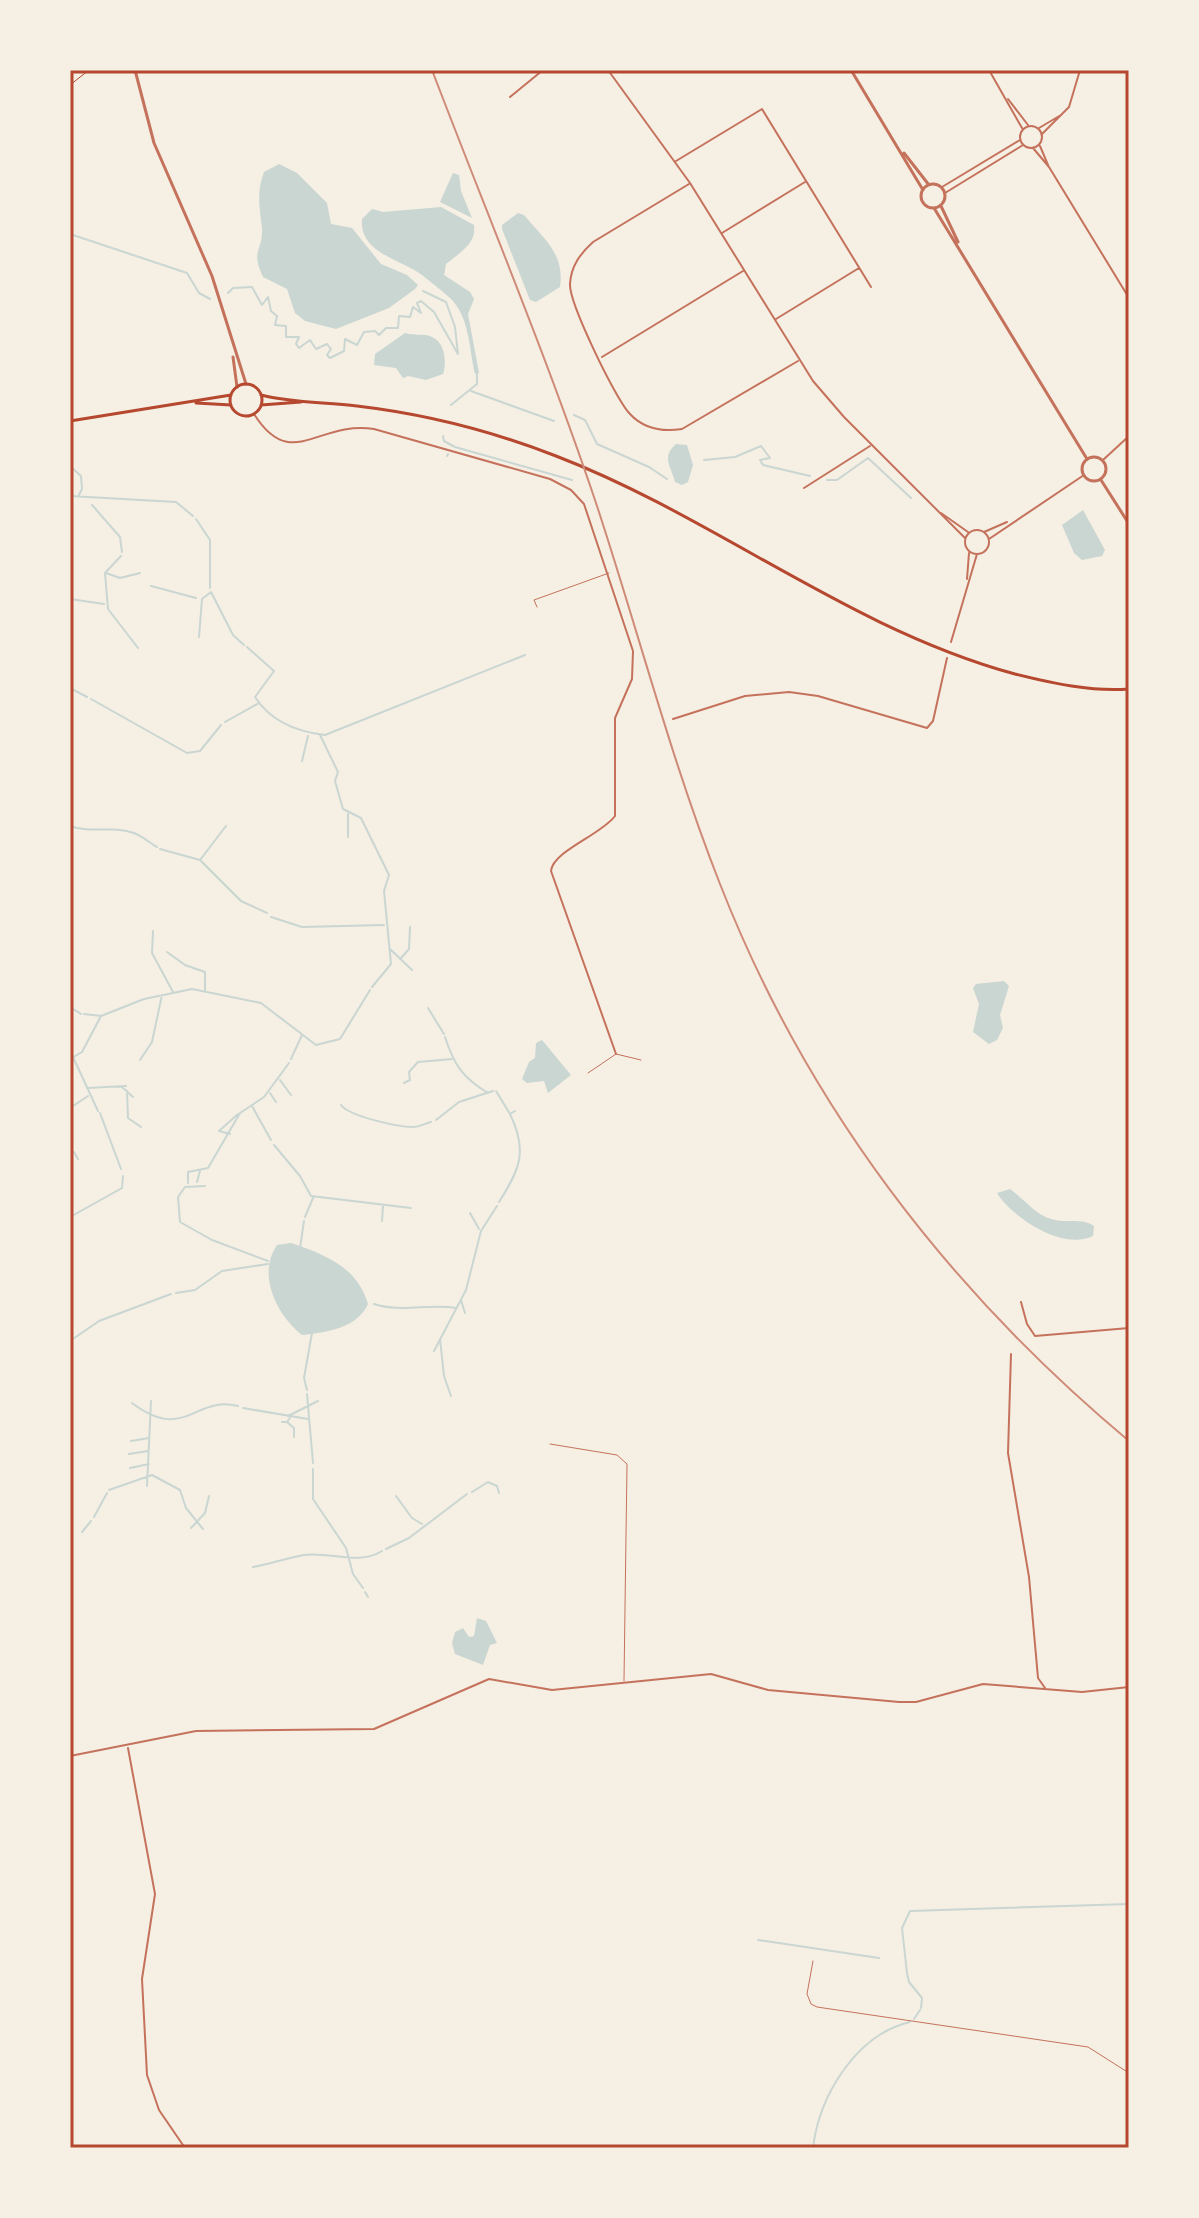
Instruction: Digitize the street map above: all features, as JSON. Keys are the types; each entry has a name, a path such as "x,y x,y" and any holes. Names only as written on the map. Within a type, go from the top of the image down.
{"main road":[{"path":"246,384 255,387 261,395 261,405 254,414 239,414 231,405 231,395 237,387 246,384"},
{"path":"70,421 231,395"},
{"path":"261,395 357,406 447,422 558,457 608,477 840,603 915,639 1037,679 1097,689 1129,689"},
{"path":"261,405 310,402"},
{"path":"188,403 231,405"}],"street":[{"path":"135,70 154,143 212,276 232,349 246,384"},
{"path":"510,97 543,70"},
{"path":"608,70 690,183 823,394 965,538 970,552 967,580"},
{"path":"851,70 923,190 924,204 934,208 961,249 1087,459"},
{"path":"989,70 1029,126 1042,134"},
{"path":"1033,148 1077,91 1080,70"},
{"path":"1005,95 1022,130 1020,140 1023,145 1033,148 1049,167"},
{"path":"675,162 762,109 871,287"},
{"path":"1038,129 1062,114"},
{"path":"1022,130 1029,126"},
{"path":"900,149 929,185 942,187 1020,140"},
{"path":"1039,144 1049,167 1129,298"},
{"path":"961,249 941,205 945,193 1023,145"},
{"path":"722,233 806,182"},
{"path":"690,183 593,242 575,262 570,295 631,415 644,425 668,431 692,425 799,360"},
{"path":"923,190 929,185"},
{"path":"942,187 945,193"},
{"path":"934,208 941,205"},
{"path":"775,320 859,268"},
{"path":"600,358 744,270"},
{"path":"232,349 237,387"},
{"path":"254,414 272,437 288,443 306,441 345,427 374,429 563,485 584,504 609,573 633,660 632,679 615,718 617,808 604,828 556,859 551,871 616,1054"},
{"path":"1103,460 1129,436"},
{"path":"804,488 871,445"},
{"path":"1095,456 1103,460 1106,472 1100,480 1091,481 1084,475 1082,466 1087,459 1095,456"},
{"path":"951,642 977,554 988,547 989,539 1009,522 1084,475"},
{"path":"1100,480 1129,524"},
{"path":"937,510 968,532"},
{"path":"984,532 1009,522"},
{"path":"965,538 974,529 984,532 989,539"},
{"path":"970,552 977,554"},
{"path":"673,719 745,696 789,692 818,696 927,728 933,721 947,658"},
{"path":"1021,1302 1027,1324 1035,1336 1129,1328"},
{"path":"1011,1354 1008,1453 1029,1577 1038,1678 1045,1689"},
{"path":"70,1756 221,1729 374,1729 489,1679 552,1690 711,1674 768,1690 899,1702 916,1702 983,1684 1090,1692 1129,1687"},
{"path":"1032,1687 1038,1678"},
{"path":"128,1747 155,1894 142,1979 147,2075 159,2110 185,2148"}],"lane":[{"path":"537,607 534,600 609,573"},
{"path":"588,1073 616,1054 641,1060"},
{"path":"550,1444 617,1455 627,1464 624,1683"},
{"path":"813,1961 807,1994 811,2004 817,2007 1088,2047 1129,2073"}],"path":[{"path":"70,85 89,70"}],"shaded area":[{"path":"279,164 297,173 327,203 331,224 352,228 381,264 407,275 418,285 415,289 389,308 336,329 305,321 295,313 287,289 263,277 258,261 262,237 260,187 264,172"},
{"path":"453,173 459,175 461,191 472,218 440,202"},
{"path":"441,207 474,225 470,243 446,264 444,275 470,292 474,299 468,314 479,373 475,374 468,334 457,306 422,275 374,247 363,231 362,219 372,209 383,212"},
{"path":"518,213 524,215 545,240 559,265 560,287 536,302 530,300 502,229 502,225"},
{"path":"405,333 429,336 440,343 444,353 443,374 426,380 408,376 403,378 396,368 374,365 375,354"},
{"path":"676,444 687,445 693,465 688,482 682,485 675,482 668,462 669,453"},
{"path":"1083,510 1105,550 1102,556 1082,560 1074,553 1062,525"},
{"path":"1004,981 1009,986 1000,1015 1003,1028 997,1040 989,1044 973,1032 979,1004 973,988 976,984"},
{"path":"542,1040 571,1075 548,1093 544,1081 527,1083 522,1079 529,1062 535,1058 536,1043"},
{"path":"1010,1189 1045,1217 1094,1226 1093,1236 1067,1239 1039,1229 1014,1212 997,1193"},
{"path":"291,1243 328,1258 356,1281 368,1304 356,1319 340,1328 302,1335 284,1316 272,1293 269,1268 277,1245"},
{"path":"477,1618 486,1621 497,1643 490,1645 483,1665 455,1654 452,1643 455,1632 463,1628 469,1637 474,1636"}],"waterway":[{"path":"70,234 187,273 199,293 210,299"},
{"path":"228,293 233,288 252,287 262,305 268,297 271,311 277,316 275,325 286,326 286,337 299,337 296,344 299,348 310,340 316,349 327,344 331,349 327,355 330,358 344,351 345,339 357,345 364,332 375,331 379,335 386,328 398,328 399,316 410,317 413,307 421,313 417,303 421,301 434,312 458,354 455,327 446,302 423,291"},
{"path":"451,405 477,384 477,374"},
{"path":"471,391 554,421"},
{"path":"574,415 585,420 597,444 649,467 667,479"},
{"path":"443,436 444,441 455,447 572,480"},
{"path":"704,460 735,457 761,446 770,458 760,460 763,465 810,476"},
{"path":"827,480 837,480 868,458 911,498"},
{"path":"70,466 81,476 79,495"},
{"path":"70,496 176,502 193,516"},
{"path":"92,505 120,537 122,552"},
{"path":"196,519 210,540 210,588"},
{"path":"121,556 105,573 108,609 138,648"},
{"path":"106,573 120,578 140,573"},
{"path":"151,586 196,598"},
{"path":"199,637 202,599 211,592 233,635 244,645"},
{"path":"70,599 104,604"},
{"path":"247,647 274,671 255,697 262,706 286,724 325,735 525,655"},
{"path":"70,688 87,697"},
{"path":"91,699 187,753 200,751 221,725"},
{"path":"225,722 259,703"},
{"path":"320,735 338,772 335,781 343,809 361,818 389,875 384,891 391,964 372,987"},
{"path":"302,761 308,736"},
{"path":"348,814 348,837"},
{"path":"70,826 126,831 157,847"},
{"path":"200,860 226,826"},
{"path":"160,849 200,860 241,901 267,913"},
{"path":"271,917 302,927 384,925"},
{"path":"401,958 409,949 410,927"},
{"path":"153,931 152,953 173,992"},
{"path":"390,949 412,970"},
{"path":"167,952 185,965 205,972 205,990"},
{"path":"84,1014 101,1016 144,999 192,989 261,1003 316,1045 340,1039 370,990"},
{"path":"140,1060 152,1042 162,995"},
{"path":"70,1007 81,1014"},
{"path":"428,1008 444,1034"},
{"path":"70,1059 82,1052 101,1016"},
{"path":"291,1059 302,1035"},
{"path":"445,1037 460,1070 488,1093"},
{"path":"73,1057 98,1111"},
{"path":"404,1083 410,1080 409,1072 418,1062 452,1059"},
{"path":"188,1183 188,1172 208,1168 240,1113 264,1097 289,1063"},
{"path":"280,1080 291,1095"},
{"path":"87,1088 126,1086"},
{"path":"122,1087 133,1097"},
{"path":"127,1091 128,1118 141,1127"},
{"path":"436,1120 459,1102 493,1091"},
{"path":"496,1091 510,1114 515,1111"},
{"path":"270,1093 276,1102"},
{"path":"70,1108 88,1096"},
{"path":"341,1105 363,1117 396,1125 415,1127 431,1122"},
{"path":"252,1106 271,1140"},
{"path":"100,1113 121,1169"},
{"path":"230,1134 219,1131 238,1114"},
{"path":"499,1202 519,1160 519,1139 510,1114"},
{"path":"70,1137 72,1145"},
{"path":"274,1145 300,1176 311,1196 411,1208"},
{"path":"74,1152 78,1159"},
{"path":"197,1182 200,1171"},
{"path":"70,1217 122,1188 123,1176"},
{"path":"205,1186 185,1187 178,1197 180,1222 212,1240 268,1261"},
{"path":"305,1217 313,1198"},
{"path":"382,1221 383,1206"},
{"path":"434,1351 466,1290 481,1231 497,1206"},
{"path":"470,1213 479,1229"},
{"path":"300,1248 304,1221"},
{"path":"176,1293 195,1290 222,1271 268,1264"},
{"path":"70,1341 99,1321 171,1294"},
{"path":"461,1300 465,1313"},
{"path":"374,1304 394,1308 456,1308"},
{"path":"307,1390 304,1378 312,1333"},
{"path":"440,1339 444,1376 451,1396"},
{"path":"70,1353 72,1342"},
{"path":"307,1394 313,1463"},
{"path":"147,1486 151,1401"},
{"path":"288,1416 318,1401"},
{"path":"132,1403 165,1419 177,1419 223,1404 238,1406"},
{"path":"243,1408 308,1419"},
{"path":"282,1422 290,1418"},
{"path":"287,1422 294,1428 294,1437"},
{"path":"131,1441 149,1438"},
{"path":"129,1454 148,1451"},
{"path":"130,1468 149,1464"},
{"path":"313,1469 313,1499 346,1548 353,1574 363,1588"},
{"path":"109,1490 152,1475 180,1490 186,1508 203,1529"},
{"path":"472,1492 488,1482 497,1486 499,1493"},
{"path":"94,1517 107,1493"},
{"path":"386,1549 409,1538 467,1494"},
{"path":"191,1528 205,1513 209,1496"},
{"path":"396,1496 412,1518 422,1524"},
{"path":"82,1532 91,1521"},
{"path":"253,1567 304,1555 353,1558 382,1551"},
{"path":"365,1592 368,1597"},
{"path":"921,2008 922,1998 909,1982 907,1973 902,1928 910,1911 1129,1904"},
{"path":"758,1940 879,1958"},
{"path":"914,2019 920,2010"},
{"path":"813,2148 823,2109 843,2071 872,2040 910,2022"}],"railway":[{"path":"432,70 577,448 702,837 755,965 795,1043 839,1117 889,1188 943,1256 1001,1321 1063,1383 1129,1441"}]}
